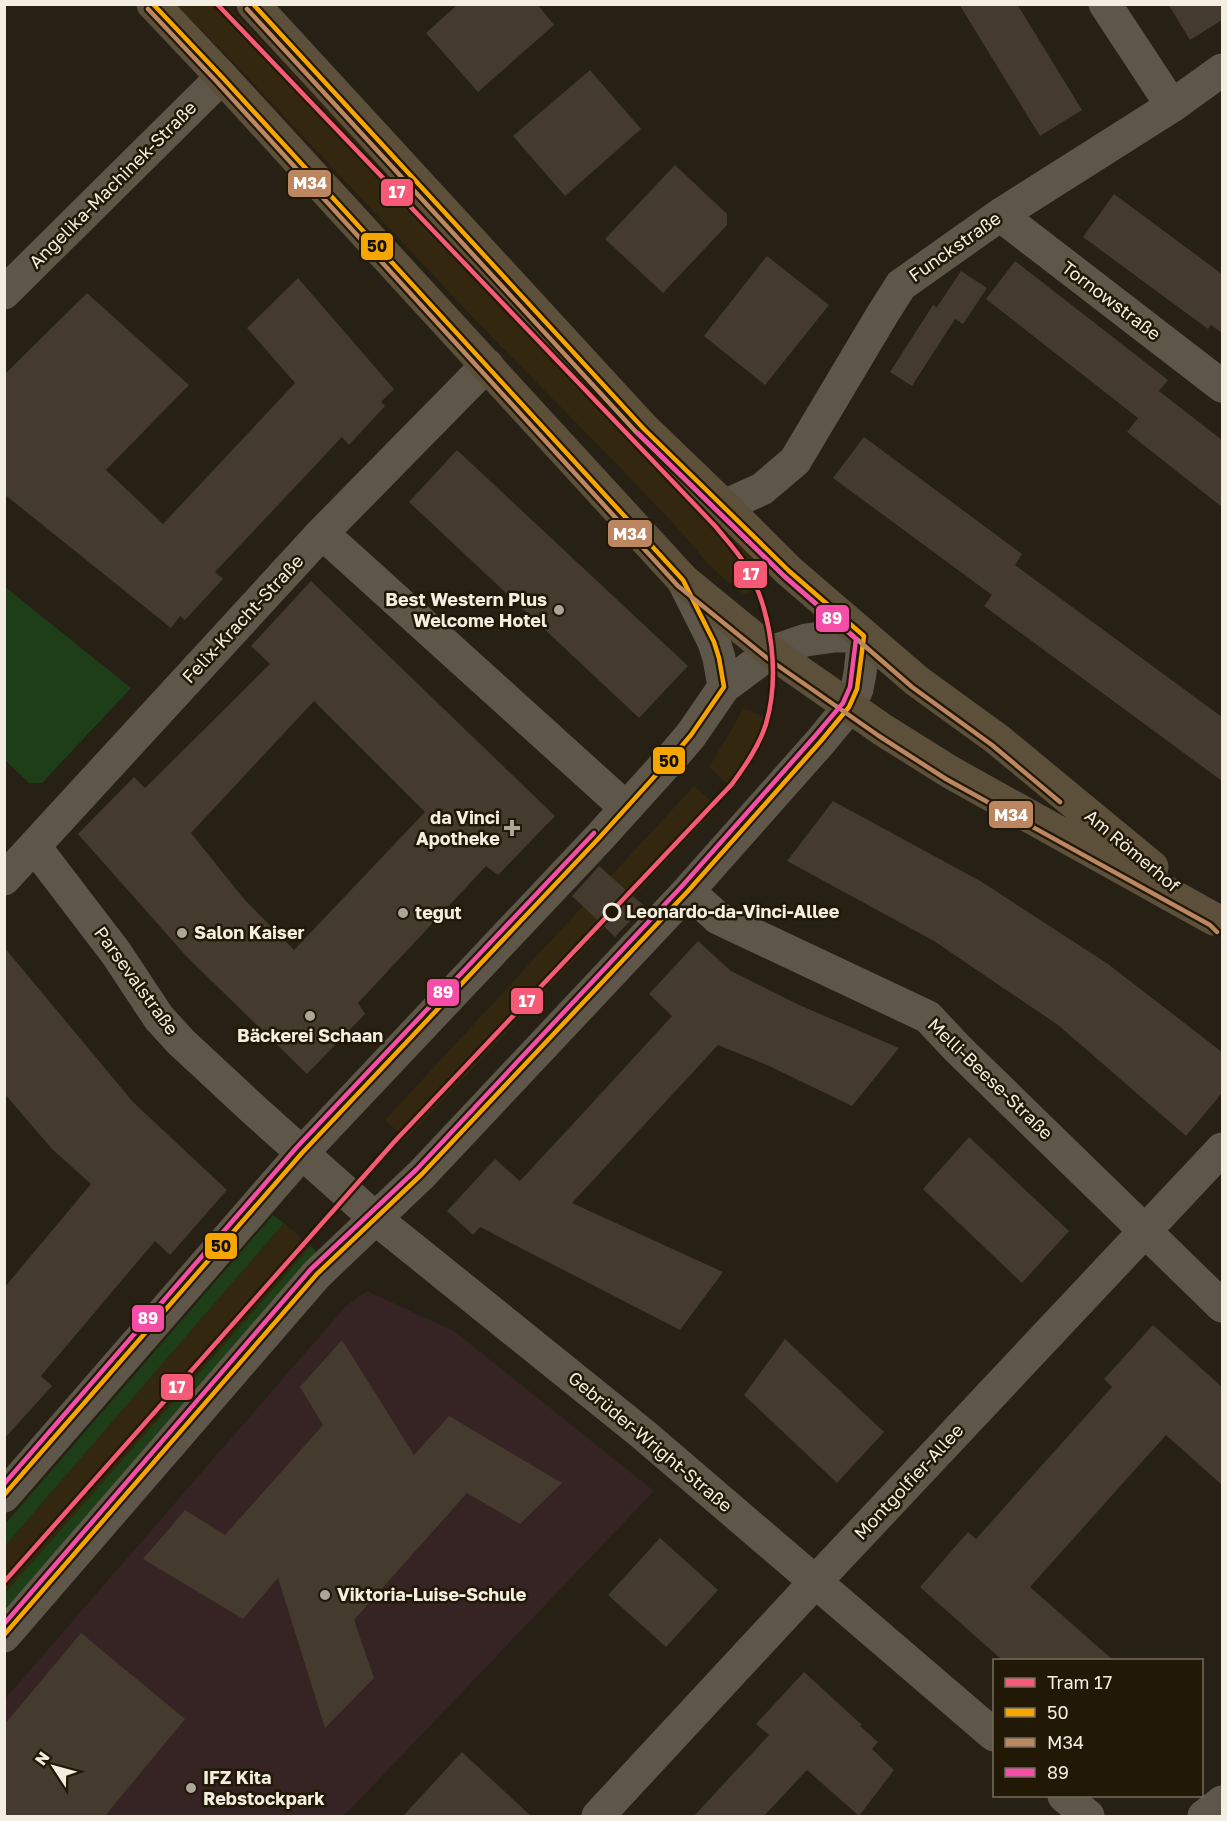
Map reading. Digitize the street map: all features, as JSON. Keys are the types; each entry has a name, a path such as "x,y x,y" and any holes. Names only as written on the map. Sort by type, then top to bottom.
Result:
{"main road":[{"name":"Am Römerhof","path":"153,4 222,76 683,580 771,651 849,707 950,772 1218,922"},
{"name":"Am Römerhof","path":"254,4 643,428 789,571 917,681 998,739 1218,922"}],"street":[{"path":"1105,4 1172,106"},
{"name":"Funckstraße","path":"724,506 762,489 795,461 901,285 1000,215 1172,106 1222,70"},
{"name":"Angelika-Machinek-Straße","path":"4,293 222,76"},
{"name":"Tornowstraße","path":"1000,215 1222,386"},
{"name":"Felix-Kracht-Straße","path":"4,879 322,533 487,365"},
{"path":"322,533 626,808"},
{"path":"683,580 714,642 720,658 724,687"},
{"path":"4,1496 302,1153 626,808 691,735 724,687 771,651 806,640 835,636 864,636 860,673 849,707 821,741 688,891 422,1174 317,1274 4,1636"},
{"name":"Parsevalstraße","path":"35,847 116,953 159,1018 181,1042 302,1153"},
{"name":"Melli-Beese-Straße","path":"688,891 718,918 928,1017 965,1056 1222,1306"},
{"name":"Montgolfier-Allee","path":"598,1816 1222,1149"},
{"name":"Gebrüder-Wright-Straße","path":"302,1153 376,1219 626,1420 993,1734"},
{"path":"1065,1797 1088,1816"},
{"path":"1204,1816 1222,1802"}],"shaded area":[{"path":"177,5 227,5 755,561 764,584 745,594 738,591 707,563 685,536 612,459 483,328"},
{"path":"743,708 773,721 761,749 734,790 709,767"},
{"path":"694,786 718,807 406,1139 385,1120"},
{"path":"284,1223 311,1246 5,1593 5,1546"},
{"name":"Viktoria-Luise-Schule","path":"367,1291 454,1331 654,1491 344,1816 5,1816 5,1699 345,1307"}],"green space":[{"path":"4,586 131,688 42,783 29,783 5,760"},
{"path":"273,1215 284,1223 5,1546 5,1524"},
{"path":"311,1246 319,1255 5,1617 5,1593"}],"building":[{"path":"458,4 537,4 554,25 478,92 426,33"},
{"path":"959,4 1017,4 1082,110 1040,136"},
{"path":"1168,4 1222,4 1222,20 1190,40"},
{"path":"590,70 641,129 565,196 513,136"},
{"path":"675,165 727,214 727,225 663,293 605,239"},
{"path":"1114,194 1222,274 1222,333 1211,325 1208,329 1083,237"},
{"path":"767,256 829,305 765,385 704,336"},
{"path":"1015,261 1168,380 1159,391 1222,440 1222,507 1127,432 1138,418 986,299"},
{"path":"961,271 987,288 963,324 955,319 912,386 890,372 933,305 945,312 937,307"},
{"path":"298,278 394,389 381,402 385,406 349,445 342,437 215,572 223,579 185,620 180,616 171,628 4,494 4,375 87,293 189,385 106,470 163,524 295,383 247,328"},
{"path":"864,437 1022,554 1015,565 1222,717 1222,781 984,606 992,595 833,478"},
{"path":"457,450 688,666 639,718 409,502"},
{"path":"311,581 555,816 498,875 486,866 358,1003 365,1014 307,1074 187,957 78,834 134,777 145,788 270,664 251,646","holes":["314,701 425,812 294,950 244,899 191,833"]},
{"path":"833,801 982,882 1108,964 1222,1052 1222,1093 1186,1136 1058,1025 934,941 787,861"},
{"path":"599,866 644,906 615,937 572,896"},
{"path":"698,941 731,971 797,1004 899,1048 852,1106 767,1065 718,1045 572,1203 723,1272 680,1330 480,1227 473,1235 447,1211 495,1159 520,1181 672,1016 649,994"},
{"path":"4,947 133,1102 227,1190 170,1255 155,1241 41,1376 52,1386 4,1439 4,1288 91,1184 52,1149 4,1093"},
{"path":"969,1137 1069,1231 1022,1283 923,1189"},
{"path":"1153,1325 1222,1387 1222,1485 1166,1435 1030,1587 1112,1659 1001,1659 920,1587 968,1532 976,1539 1112,1387 1104,1379"},
{"path":"785,1339 884,1432 837,1483 744,1395"},
{"path":"342,1340 414,1455 449,1416 562,1483 520,1524 467,1493 354,1620 374,1678 325,1728 278,1578 243,1619 143,1559 185,1510 225,1535 323,1425 300,1387"},
{"path":"660,1538 718,1590 666,1647 608,1595"},
{"path":"81,1633 185,1719 105,1816 4,1816 4,1725"},
{"path":"804,1672 878,1742 872,1749 894,1770 859,1816 807,1770 764,1816 694,1816 769,1735 756,1724"},
{"path":"462,1752 531,1816 403,1816"}],"tram line":[{"name":"17","path":"4,1582 395,1141 732,784 760,740 770,705 773,666 768,626 757,588 746,565 734,548 217,4"}],"transit line":[{"name":"50","path":"4,1495 302,1153 599,838 674,755 691,735 724,687 714,642 683,580 153,4"},
{"name":"50","path":"4,1635 317,1274 422,1174 688,891 821,741 849,707 857,689 864,636 789,571 643,428 253,4"},
{"name":"M34","path":"148,9 678,586 767,658 879,736 946,779 1210,925 1217,932"},
{"name":"M34","path":"247,9 637,433 784,576 912,687 992,745 1060,802"},
{"name":"89","path":"4,1624 311,1269 417,1169 682,886 843,703 850,687 856,639 784,576 638,433"},
{"name":"89","path":"4,1484 296,1148 594,833"}],"place":[{"name":"Best Western Plus Welcome Hotel","path":"559,610"},
{"name":"da Vinci Apotheke","path":"512,828"},
{"name":"Leonardo-da-Vinci-Allee","path":"612,912"},
{"name":"tegut","path":"403,913"},
{"name":"Salon Kaiser","path":"182,933"},
{"name":"Bäckerei Schaan","path":"310,1016"},
{"name":"Viktoria-Luise-Schule","path":"325,1595"},
{"name":"IFZ Kita Rebstockpark","path":"191,1788"}]}
